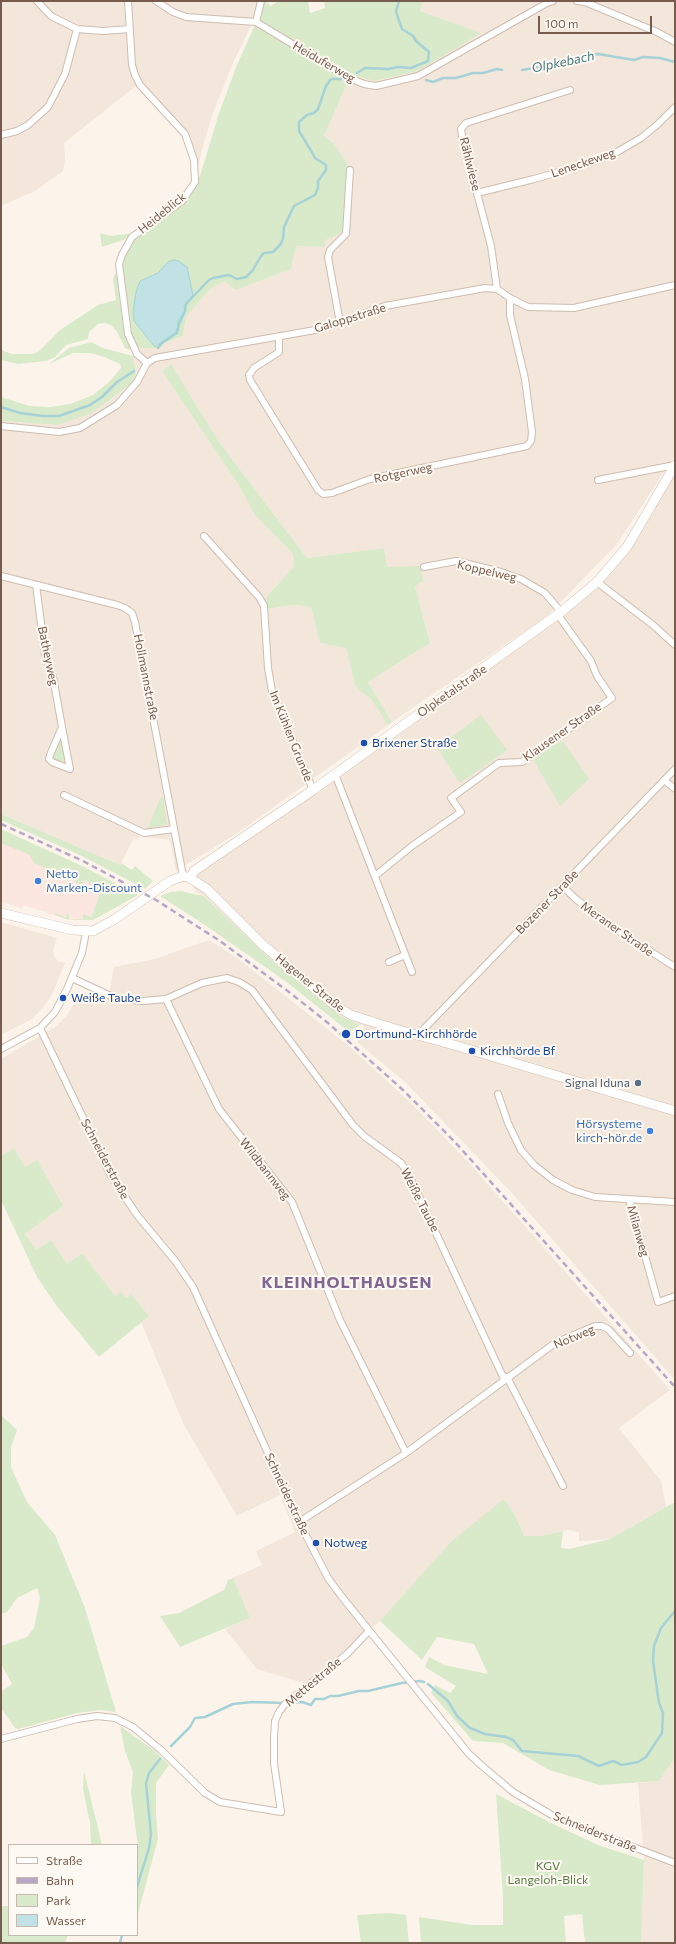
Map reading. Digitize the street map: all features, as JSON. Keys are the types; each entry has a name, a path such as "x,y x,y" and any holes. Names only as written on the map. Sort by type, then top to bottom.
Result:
{"main road":[{"name":"Olpketalstraße","path":"186,877 313,790 559,613 597,582 627,547 675,465"},
{"path":"1,913 73,930 86,932 94,931 115,919 157,889 186,877"},
{"name":"Hagener Straße","path":"186,877 207,889 263,945 342,1010 372,1022 675,1111"}],"street":[{"path":"37,1 51,16 78,29 103,31 130,29"},
{"name":"Heideblick","path":"128,1 132,64 135,75 140,85 185,134 194,160 195,182 182,201 132,237 128,242 121,259 120,280 128,334 137,354 147,363"},
{"name":"Heiduferweg","path":"156,1 173,12 186,17 256,22 345,75 364,84 376,86 418,76 553,1"},
{"path":"256,22 261,1"},
{"path":"577,1 585,2 657,32 675,42"},
{"path":"1,135 17,131 28,125 48,107 65,74 78,29"},
{"name":"Rählwiese","path":"497,289 491,246 461,129 466,123 570,90"},
{"name":"Leneckeweg","path":"477,193 534,179 617,152 641,138 657,125 675,106"},
{"path":"340,323 328,257 330,250 346,234 350,170"},
{"path":"497,289 521,304 536,308 574,308 675,285"},
{"name":"Galoppstraße","path":"147,363 161,356 321,329 385,306 485,288 497,289"},
{"name":"Rotgerweg","path":"279,336 279,352 254,368 249,376 250,380 318,490 323,494 332,494 370,479 527,446 531,441 532,432 525,379 510,315 510,298"},
{"path":"1,426 59,432 80,428 116,405 136,382 147,363"},
{"name":"Olpketalstraße","path":"598,480 675,465"},
{"name":"Im Kühlen Grunde","path":"204,536 259,597 264,606 268,668 272,691 313,790"},
{"name":"Koppelweg","path":"424,567 456,561 501,572 521,579 545,593 559,613"},
{"name":"Hollmannstraße","path":"1,576 117,605 132,613 135,622 174,829 186,877"},
{"path":"597,582 653,625 675,645"},
{"name":"Batheyweg","path":"36,585 45,654 53,677 70,769 49,760 62,727"},
{"name":"Klausener Straße","path":"375,876 412,846 461,812 451,798 499,763 522,762 612,698 597,676 591,661 559,613"},
{"name":"Bozener Straße","path":"418,1035 675,769"},
{"path":"335,774 412,972"},
{"path":"664,780 675,789"},
{"path":"64,795 144,833 174,829"},
{"name":"Meraner Straße","path":"562,886 577,900 617,930 675,967"},
{"path":"1,1049 40,1028 55,1012 72,978 84,946 86,932"},
{"path":"389,962 405,955"},
{"name":"Weiße Taube","path":"72,978 115,998 143,1001 166,999 202,983 227,978 239,982 252,990 353,1125 364,1136 401,1163 409,1175 506,1378 562,1486"},
{"name":"Wildbannweg","path":"166,999 219,1109 292,1202 340,1320 406,1453"},
{"name":"Schneiderstraße","path":"40,1028 111,1176 137,1215 176,1262 193,1287 299,1522 328,1578 369,1631 469,1754 480,1765 514,1792 555,1817 675,1863"},
{"name":"Milanweg","path":"498,1094 508,1123 521,1150 534,1165 553,1180 572,1190 595,1197 629,1200 658,1302 675,1296"},
{"path":"629,1200 675,1202"},
{"name":"Notweg","path":"299,1522 406,1453 506,1378 555,1344 595,1326 602,1326 608,1329 630,1352"},
{"name":"Mettestraße","path":"1,1739 77,1719 98,1716 115,1718 133,1727 161,1750 206,1793 220,1802 281,1812 274,1763 275,1721 285,1704 348,1654 369,1631"}],"shaded area":[{"path":"1,1 263,1 233,63 213,113 203,145 198,168 187,133 141,82 64,143 65,159 63,171 35,191 1,206"},
{"path":"423,1 675,1 675,455 617,544 547,616 392,722 368,682 430,643 415,586 386,567 384,548 307,558 219,442 171,364 162,371 238,484 255,515 293,554 295,565 265,599 268,609 293,605 311,607 320,643 346,648 355,685 362,693 371,699 388,725 239,832 176,871 169,840 150,838 140,835 137,840 134,838 120,865 1,814 1,421 57,425 136,373 133,356 138,348 160,348 164,343 183,336 186,317 210,289 226,280 236,290 291,269 296,246 323,247 326,240 343,232 333,143 324,136 345,86 339,71 374,81 418,71 480,33 420,11"},
{"path":"675,473 675,1380 511,1192 406,1083 357,1042 364,1026 340,1016 266,955 204,896 196,892 189,879 599,585"},
{"path":"1,841 104,887 89,920 69,920 23,905 22,908 1,902"},
{"path":"1,922 57,938 53,950 54,956 58,961 65,963 52,995 42,1009 32,1019 1,1035"},
{"path":"209,940 237,958 350,1047 415,1107 468,1162 670,1390 619,1428 661,1481 666,1507 610,1539 579,1541 579,1532 568,1530 540,1536 524,1536 515,1515 504,1499 407,1592 380,1621 313,1678 303,1683 257,1669 225,1629 250,1618 233,1578 262,1565 256,1551 295,1532 280,1495 237,1516 183,1423 141,1322 149,1316 131,1294 126,1298 115,1297 82,1253 67,1264 51,1240 36,1251 25,1234 63,1206 25,1167 14,1148 1,1156 1,1059 55,1027 67,1015 79,995 84,992 103,999 110,991 114,967 155,959"},
{"path":"675,1758 675,1943 641,1943 644,1860 638,1783 659,1781"}],"green space":[{"path":"263,1 266,1 271,6 278,1 308,1 310,13 325,8 324,1 423,1 420,11 481,33 418,71 374,81 339,71 346,85 324,136 333,143 348,165 343,232 326,240 324,247 296,246 291,269 236,290 225,281 210,289 186,317 183,336 164,343 160,348 138,348 133,340 128,324 120,280 122,255 128,242 171,210 200,176 219,113 237,65 261,11"},
{"path":"100,233 110,236 135,233 123,240 102,247"},
{"path":"116,272 123,326 131,348 130,350 125,348 117,332 111,325 105,323 98,324 89,332 88,339 66,345 55,357 46,361 18,364 1,360 1,350 12,354 32,354 38,352 60,330 98,305 116,300 113,279"},
{"path":"91,342 103,348 133,356 136,373 132,383 90,414 57,425 1,421 1,397 30,406 50,407 70,404 93,395 109,382 121,368 120,364 104,357 90,353 73,353 49,364 69,348"},
{"path":"171,364 219,442 307,558 384,548 387,567 420,566 423,581 415,586 430,643 368,682 392,722 388,725 371,699 362,693 355,685 346,648 320,643 311,607 293,605 268,609 265,599 294,566 293,554 255,515 238,484 162,371"},
{"path":"481,715 507,750 460,783 437,748"},
{"path":"60,740 62,740 65,757 64,761 60,762 55,761 52,755"},
{"path":"562,740 589,779 560,806 533,759"},
{"path":"161,797 163,798 167,824 147,829"},
{"path":"1,814 120,865 121,863 132,870 135,866 153,881 145,889 82,856 1,820"},
{"path":"1,829 82,866 138,895 93,920 69,920 83,919 83,914 91,917 100,894 95,891 97,886 84,880 82,885 76,883 76,881 34,863 30,855 1,843"},
{"path":"180,891 204,896 266,955 340,1016 360,1025 349,1032 288,983 202,923 160,896 171,892"},
{"path":"56,913 66,918 67,914 69,914 69,920 55,915"},
{"path":"14,1148 25,1167 37,1160 63,1206 25,1234 36,1250 51,1240 67,1264 82,1253 115,1296 121,1292 126,1298 131,1294 149,1316 99,1357 56,1305 37,1277 1,1200 1,1156"},
{"path":"1,1415 17,1430 11,1447 11,1467 27,1502 55,1535 85,1608 116,1712 101,1710 77,1713 18,1729 15,1728 1,1708 1,1692 12,1684 1,1664 1,1646 27,1637 34,1628 40,1598 37,1588 17,1598 7,1612 1,1614"},
{"path":"504,1499 515,1515 524,1536 540,1536 563,1531 561,1548 569,1549 610,1539 675,1502 675,1758 659,1781 600,1785 549,1770 503,1743 473,1741 431,1693 435,1685 450,1693 456,1686 425,1667 429,1657 444,1665 488,1674 474,1644 437,1637 422,1660 380,1621 452,1541"},
{"path":"233,1578 250,1618 180,1647 160,1616 179,1613 224,1590 228,1580"},
{"path":"120,1726 155,1751 169,1765 156,1783 158,1839 138,1913 138,1844 131,1792 133,1772 125,1751"},
{"path":"84,1771 102,1844 91,1844 90,1823 83,1789"},
{"name":"KGV Langeloh-Blick","path":"496,1794 553,1824 598,1845 644,1860 641,1943 585,1943 582,1914 564,1916 566,1943 421,1943 419,1917 473,1925 503,1925 503,1897"},
{"path":"1,1906 8,1906 8,1936 68,1936 65,1943 1,1943"},
{"path":"389,1913 406,1915 409,1943 361,1943 357,1915"}],"water":[{"path":"174,260 179,261 187,267 193,295 184,305 185,311 178,321 177,331 155,347 134,321 133,312 136,292 140,281 158,273 168,262"}],"waterway":[{"path":"357,73 365,68 411,68 428,61 429,52 416,41 413,36 402,29 396,12 399,1"},
{"name":"Olpkebach","path":"522,70 571,62 586,56 598,54 634,60 643,57 660,58 675,62"},
{"name":"Olpkebach","path":"426,80 433,82 443,78 456,78 473,73 483,73 497,69 502,70"},
{"path":"158,348 162,343 177,333 186,304 209,280 229,275 237,279 246,277 253,270 264,253 273,252 280,245 283,239 284,227 294,206 315,195 318,188 318,181 326,170 326,165 315,158 299,131 299,122 307,115 314,113 318,109 326,86 331,79 343,79"},
{"path":"1,407 20,413 43,416 59,416 90,405 102,397 117,382 134,371"},
{"path":"428,1684 448,1701 457,1716 470,1728 485,1734 506,1737 513,1740 522,1751 578,1756 599,1766 613,1761 622,1765 638,1762 646,1757 662,1733 663,1713 659,1703 653,1661 654,1646 661,1628 675,1611"},
{"path":"289,1703 302,1702 311,1705 315,1699 324,1699 330,1696 368,1691 402,1683 424,1682"},
{"path":"171,1746 190,1727 195,1718 205,1717 233,1704 252,1702 284,1703"},
{"path":"138,1884 149,1848 151,1834 146,1783 149,1773 160,1759"},
{"path":"120,1943 122,1936"}],"railway":[{"path":"1,824 83,861 156,900 220,941 328,1023 403,1090 454,1141 675,1387"}],"place":[{"name":"Brixener Straße","path":"364,743"},
{"name":"Netto Marken-Discount","path":"38,881"},
{"name":"Weiße Taube","path":"63,998"},
{"name":"Dortmund-Kirchhörde","path":"346,1034"},
{"name":"Kirchhörde Bf","path":"472,1051"},
{"name":"Signal Iduna","path":"638,1083"},
{"name":"Hörsysteme kirch-hör.de","path":"650,1131"},
{"name":"Notweg","path":"316,1543"}],"district":[{"name":"KLEINHOLTHAUSEN","path":"347,1283"}]}
